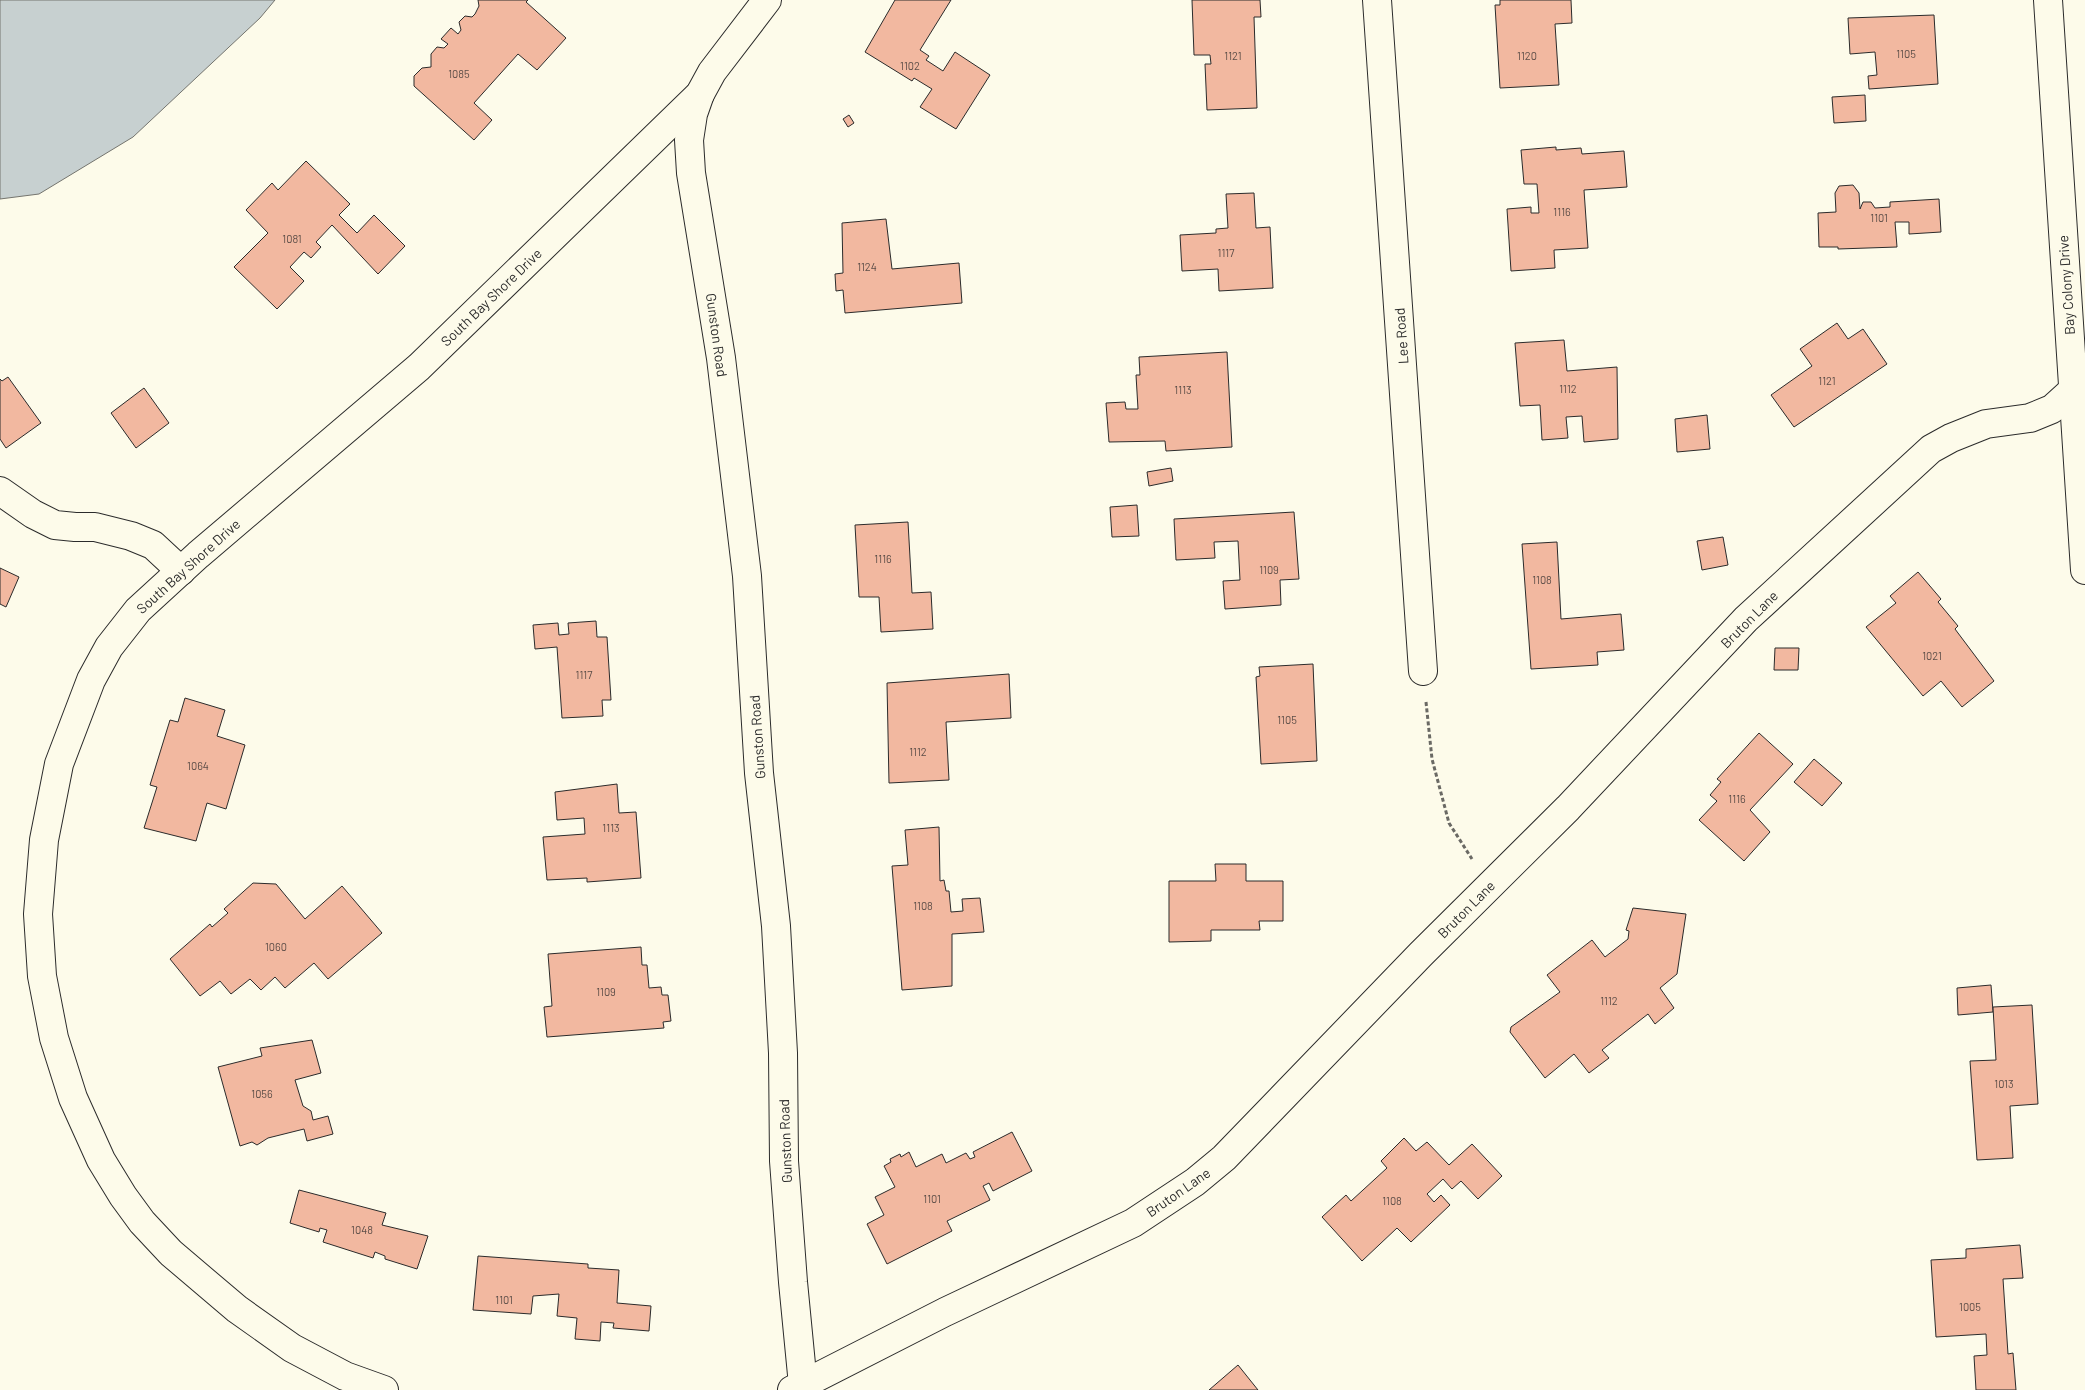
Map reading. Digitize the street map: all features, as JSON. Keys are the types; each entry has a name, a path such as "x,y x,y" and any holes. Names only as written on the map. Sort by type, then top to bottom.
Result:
{"street":[{"name":"South Bay Shore Drive","path":"384,1390 345,1376 292,1348 237,1309 171,1253 123,1196 101,1160 73,1098 54,1038 42,976 38,914 44,840 59,764 91,680 109,647 138,610 419,367 700,94 712,72 767,0"},
{"name":"Lee Road","path":"1377,0 1423,672"},
{"name":"Bay Colony Drive","path":"2048,0 2079,385 2085,570"},
{"name":"Gunston Road","path":"700,94 693,114 689,140 691,173 721,358 747,576 759,773 776,926 783,1053 784,1161 793,1282 798,1387"},
{"name":"Bruton Lane","path":"798,1387 945,1312 1133,1223 1195,1182 1224,1158 1421,954 1568,808 1746,619 1931,449 1951,438 1986,424 2030,418 2052,409 2079,385"},
{"path":"0,491 33,514 55,525 95,527 131,536 153,545 181,571"}],"path":[{"path":"1423,672 1432,759 1449,823 1474,863 1494,881"}],"shaded area":[{"path":"0,0 275,0 260,18 133,137 39,194 0,199"}],"building":[{"path":"478,0 528,0 526,2 566,38 537,70 518,54 474,103 492,120 474,140 414,86 414,76 422,68 431,67 431,54 437,47 444,48 448,44 441,39 451,28 458,34 461,30 459,22 465,16 472,17 475,14 479,6"},
{"path":"895,0 951,0 920,50 929,56 926,60 943,71 955,52 990,75 956,129 920,107 932,89 914,78 912,81 865,52"},
{"path":"1192,0 1260,0 1261,17 1254,17 1257,108 1207,110 1205,64 1211,64 1210,55 1194,55"},
{"path":"1500,0 1571,0 1572,23 1555,24 1559,85 1500,88 1495,5 1500,5"},
{"path":"1934,15 1938,84 1869,89 1868,76 1877,75 1875,52 1850,54 1848,18"},
{"path":"1865,95 1866,121 1834,123 1832,97"},
{"path":"849,115 854,123 848,127 843,119"},
{"path":"1556,147 1556,150 1581,148 1582,154 1624,151 1627,187 1584,190 1588,248 1554,250 1555,268 1511,271 1507,209 1531,207 1531,213 1539,213 1537,184 1524,184 1521,150"},
{"path":"306,161 350,204 339,215 357,233 374,215 405,246 378,274 332,225 316,242 321,247 311,258 304,252 290,267 304,281 277,309 234,267 268,233 246,210 272,183 278,190"},
{"path":"1853,185 1859,193 1860,209 1863,202 1871,202 1875,208 1890,207 1890,202 1939,199 1941,232 1909,234 1909,222 1895,222 1897,247 1838,249 1838,247 1819,247 1818,213 1836,212 1835,193 1839,186"},
{"path":"1254,193 1256,228 1270,227 1273,288 1219,291 1218,269 1182,271 1180,235 1216,233 1216,229 1228,228 1226,194"},
{"path":"886,219 892,269 959,263 962,303 845,313 843,290 836,291 835,274 843,273 842,223"},
{"path":"1837,323 1848,339 1863,329 1887,364 1794,427 1771,395 1812,366 1800,349"},
{"path":"1564,340 1567,371 1617,367 1618,439 1584,442 1582,416 1566,417 1568,438 1542,440 1540,405 1520,406 1515,343"},
{"path":"1227,352 1232,447 1166,451 1165,441 1109,442 1106,403 1125,402 1126,409 1138,409 1136,375 1140,375 1139,357"},
{"path":"8,377 41,423 6,448 0,439 0,379 2,381"},
{"path":"144,388 169,423 136,448 111,413"},
{"path":"1707,415 1710,449 1677,452 1675,419"},
{"path":"1171,468 1173,481 1149,486 1147,472"},
{"path":"1137,505 1139,536 1112,537 1110,507"},
{"path":"1294,512 1299,579 1280,580 1281,605 1225,609 1223,581 1240,580 1238,541 1214,542 1215,558 1176,560 1174,519"},
{"path":"908,522 912,593 931,592 933,629 881,632 879,597 859,597 855,525"},
{"path":"1723,537 1728,565 1702,570 1697,541"},
{"path":"1557,542 1561,619 1621,614 1624,650 1597,652 1598,665 1531,669 1522,544"},
{"path":"0,568 19,577 6,607 0,604"},
{"path":"1918,572 1941,599 1938,602 1958,626 1955,629 1994,681 1962,707 1941,681 1923,696 1866,627 1896,603 1890,596"},
{"path":"596,621 597,637 607,637 611,700 602,700 603,716 562,718 557,647 535,649 533,625 558,623 559,635 569,634 568,623"},
{"path":"1775,648 1799,648 1798,670 1774,670"},
{"path":"1313,664 1317,761 1261,764 1256,677 1260,676 1259,667"},
{"path":"1009,674 1011,718 946,722 949,780 889,783 887,683"},
{"path":"185,698 225,710 217,736 245,745 226,809 207,803 196,841 144,828 157,787 150,785 170,720 178,722"},
{"path":"1759,733 1793,764 1750,810 1770,832 1744,861 1699,820 1717,801 1710,795 1721,782 1717,779"},
{"path":"1814,759 1842,783 1822,806 1794,782"},
{"path":"617,784 619,813 636,812 641,878 587,882 587,878 547,880 543,837 585,834 584,818 557,820 555,792"},
{"path":"939,827 940,881 944,880 946,891 949,891 951,912 963,911 962,899 980,898 984,932 952,934 952,986 902,990 892,866 908,865 905,830"},
{"path":"1215,864 1246,864 1246,881 1283,881 1283,921 1259,921 1260,930 1211,930 1211,941 1169,942 1169,881 1216,881"},
{"path":"253,883 276,884 305,919 342,886 382,933 328,979 314,963 285,988 275,977 261,990 250,979 231,994 220,981 200,996 170,959 210,924 212,927 228,913 224,909"},
{"path":"1633,908 1686,914 1677,974 1660,988 1674,1008 1655,1024 1648,1014 1602,1050 1609,1058 1589,1073 1574,1054 1545,1078 1510,1032 1511,1027 1560,992 1547,975 1592,940 1605,957 1628,939 1629,931 1626,930"},
{"path":"641,947 642,965 647,965 649,988 661,987 662,995 668,995 671,1021 663,1022 664,1028 547,1037 544,1007 552,1006 548,954"},
{"path":"1991,985 1993,1012 1958,1015 1957,988"},
{"path":"2032,1005 2038,1104 2010,1106 2013,1158 1977,1160 1970,1061 1996,1060 1993,1007"},
{"path":"312,1040 321,1073 295,1080 303,1106 311,1111 313,1120 328,1116 333,1134 307,1141 304,1129 268,1138 257,1145 252,1142 240,1146 218,1067 262,1056 260,1048"},
{"path":"1012,1132 1032,1171 993,1191 989,1183 983,1186 990,1200 947,1221 952,1231 887,1264 867,1224 884,1215 875,1197 895,1187 884,1166 891,1162 890,1159 900,1154 901,1157 909,1152 916,1167 942,1154 946,1163 966,1153 970,1159 975,1157 973,1152"},
{"path":"1404,1138 1416,1151 1427,1142 1449,1165 1472,1144 1502,1176 1478,1199 1461,1181 1452,1189 1443,1179 1427,1194 1434,1202 1441,1195 1450,1205 1411,1242 1397,1228 1362,1261 1322,1217 1346,1195 1351,1201 1387,1168 1381,1161"},
{"path":"299,1190 386,1213 382,1225 428,1236 417,1269 385,1259 385,1256 375,1252 373,1258 323,1242 327,1230 320,1228 319,1232 290,1223"},
{"path":"2020,1245 2023,1278 2003,1279 2008,1354 2013,1353 2016,1390 1976,1390 1974,1356 1987,1355 1986,1334 1936,1337 1931,1260 1966,1258 1966,1249"},
{"path":"478,1256 588,1264 588,1268 619,1270 617,1303 651,1306 649,1331 613,1328 614,1323 601,1322 600,1341 575,1339 577,1318 557,1316 559,1294 533,1296 531,1314 473,1310"},
{"path":"1238,1365 1258,1390 1209,1390"}]}
